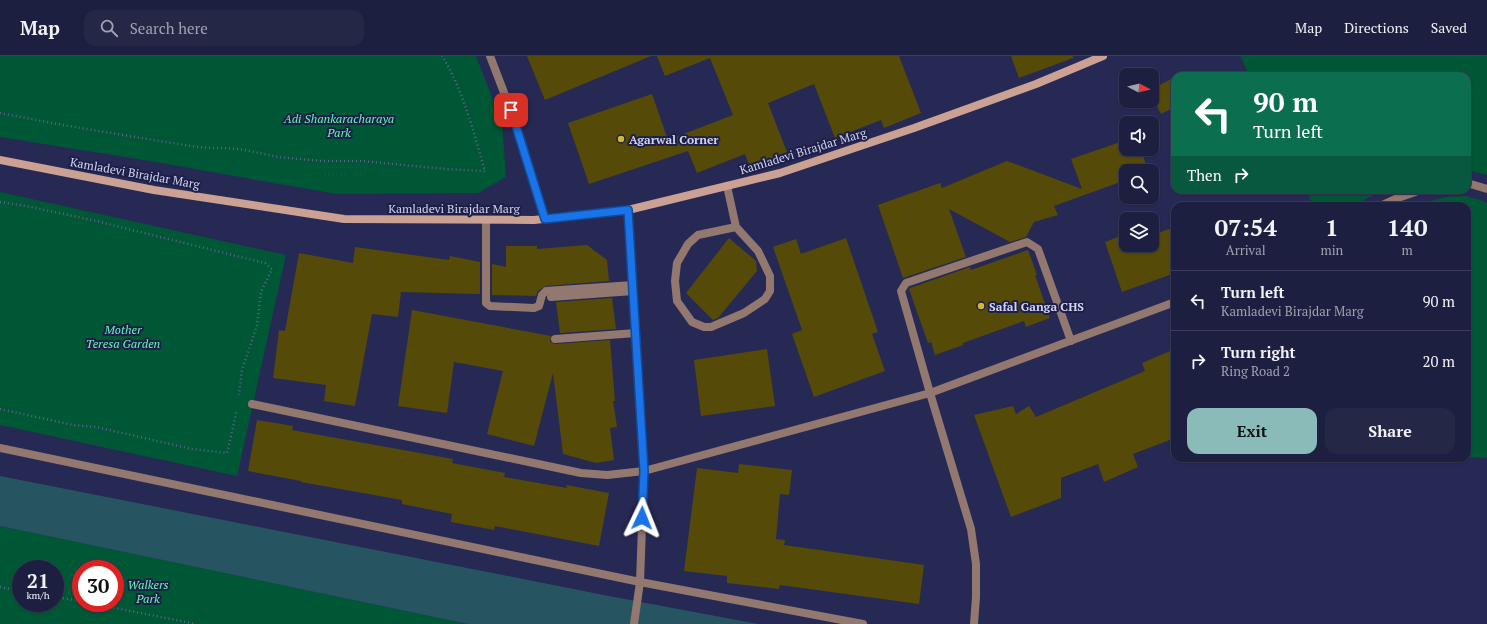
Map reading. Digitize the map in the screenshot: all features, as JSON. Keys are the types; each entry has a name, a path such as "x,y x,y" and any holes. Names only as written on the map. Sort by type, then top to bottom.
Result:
{"street":[{"path":"490,56 516,124 545,219"},
{"name":"Kamladevi Birajdar Marg","path":"0,160 154,190 344,219 545,219 628,210 780,173 914,128 1036,84 1103,56"},
{"path":"1471,184 1487,189"},
{"path":"727,186 736,227 758,251 770,276 770,291 764,299 744,313 711,327 692,322 677,301 675,281 678,262 688,244 698,234 736,227"},
{"path":"1389,202 1409,194"},
{"path":"628,210 644,471 640,582 634,624"},
{"path":"486,220 486,303 490,306 534,308 539,306 542,295 546,291 633,288"},
{"path":"974,624 976,564 971,529 901,291 906,283 1028,242 1038,249 1071,341"},
{"path":"551,297 633,288"},
{"path":"252,404 581,473 607,475 644,471 930,393 1171,304"},
{"path":"555,339 636,333"},
{"path":"0,448 640,582 863,624"}],"path":[{"path":"0,113 197,147 240,149 278,157 322,161 362,161 485,171 471,124 454,76 442,56"},
{"path":"0,202 33,207 265,262 272,269 261,292 257,325 242,370 238,401"},
{"path":"0,409 73,425 96,427 192,449 227,453 238,408"},
{"path":"0,587 12,589"},
{"path":"124,610 196,624"}],"green space":[{"name":"Adi Shankaracharaya Park","path":"0,56 476,56 502,123 506,177 478,193 337,194 144,160 0,137"},
{"path":"1240,56 1487,56 1487,175 1471,171 1471,72 1248,72"},
{"name":"Mother Teresa Garden","path":"0,192 286,255 237,476 0,425"},
{"path":"1308,194 1376,194 1359,202 1312,202"},
{"path":"1465,196 1487,203 1487,458 1471,457 1471,202 1428,202 1446,197"},
{"name":"Walkers Park","path":"0,526 468,624 0,624"}],"water":[{"path":"0,476 758,624 468,624 0,526"}],"building":[{"path":"527,56 651,56 545,100"},
{"path":"657,56 899,56 921,113 884,128 881,120 835,138 814,84 768,103 787,152 750,167 745,154 697,173 688,151 589,184 568,123 652,94 668,140 733,115 710,58 665,76"},
{"path":"1011,56 1073,56 1073,58 1019,78"},
{"path":"1171,79 1171,109 1161,114 1158,108 1159,85"},
{"path":"1119,142 1119,156 1143,156 1146,164 1119,164 1119,183 1054,206 1058,215 1034,222 1026,237 1010,242 949,209 966,257 903,278 878,205 940,183 942,188 1007,161 1082,189 1071,159"},
{"path":"1171,228 1171,274 1122,292 1105,242 1119,237 1119,252 1159,252 1159,233"},
{"path":"729,238 756,261 757,271 718,318 713,320 686,293"},
{"path":"846,238 878,332 872,334 885,371 814,397 792,334 802,330 773,247 796,239 801,254"},
{"path":"587,245 607,260 609,281 546,286 538,291 536,296 492,295 492,264 506,267 506,246 537,246 537,249"},
{"path":"355,247 449,260 450,256 480,262 480,294 401,292 398,317 372,314 355,406 324,401 326,385 273,378 279,330 285,331 299,253 353,263"},
{"name":"Safal Ganga CHS","path":"1028,250 1050,318 1026,327 1024,321 963,343 963,345 935,355 931,342 928,343 909,289 970,267 971,270"},
{"path":"612,298 616,329 560,333 556,302"},
{"path":"412,310 551,336 550,342 555,344 610,340 615,401 613,401 617,427 610,428 614,460 596,463 563,454 553,373 534,446 487,434 503,371 454,362 447,413 398,406"},
{"path":"767,349 775,406 701,416 694,360"},
{"path":"1171,351 1171,440 1133,454 1138,467 1104,482 1098,464 1061,478 1061,498 1011,517 974,415 1013,406 1016,414 1029,406 1036,417 1145,371 1142,363"},
{"path":"257,420 293,426 292,430 453,459 452,463 505,473 504,477 567,488 566,485 609,493 599,546 495,526 494,530 451,522 452,514 402,504 402,500 248,471"},
{"path":"739,464 792,470 789,495 780,494 776,539 785,540 784,545 924,565 919,604 780,585 779,589 727,583 727,576 684,571 697,468 738,473"}],"place":[{"name":"Agarwal Corner","path":"621,139"},
{"name":"Safal Ganga CHS","path":"981,306"}],"route":[{"path":"511,110 545,219 628,210 644,471 642,518"}]}
